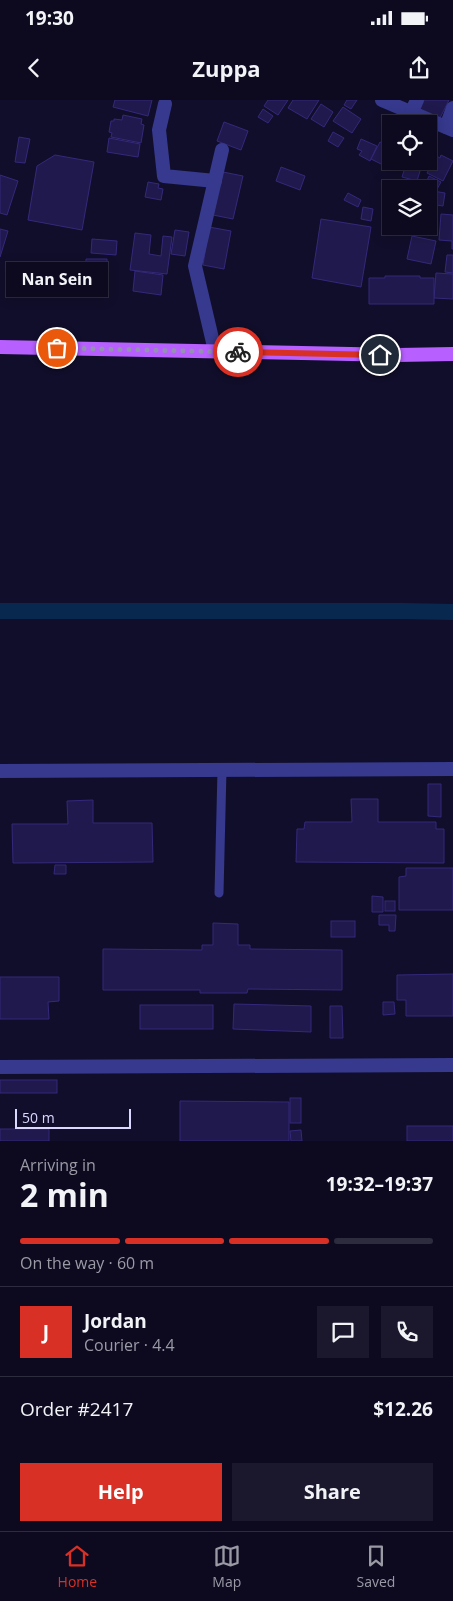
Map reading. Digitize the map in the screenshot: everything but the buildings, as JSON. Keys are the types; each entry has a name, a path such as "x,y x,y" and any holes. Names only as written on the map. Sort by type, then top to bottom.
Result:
{"main road":[{"path":"0,347 398,355 453,354"}],"street":[{"path":"382,100 414,106 449,129 453,108"},
{"path":"165,104 159,130 164,176 215,181"},
{"path":"214,351 195,266 222,150"},
{"path":"0,771 453,769"},
{"path":"0,1067 453,1065"}],"lane":[{"path":"219,892 222,770"}],"waterway":[{"path":"0,611 453,612"}],"way so far":[{"path":"57,348 238,352"}],"place":[{"name":"Nan Sein","path":"57,348"}],"route":[{"path":"238,352 380,355"}]}
